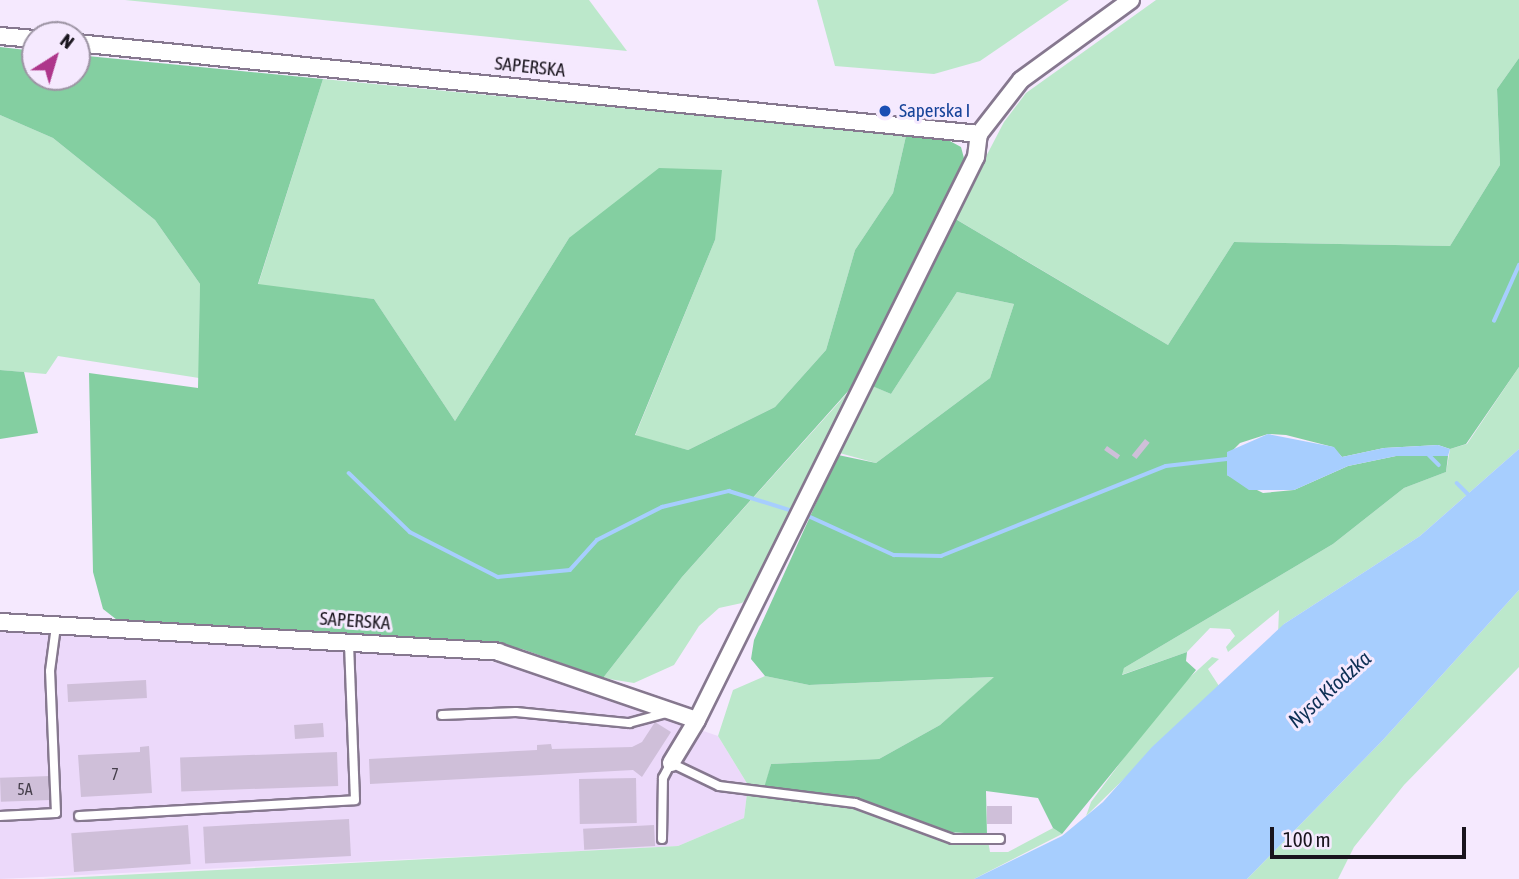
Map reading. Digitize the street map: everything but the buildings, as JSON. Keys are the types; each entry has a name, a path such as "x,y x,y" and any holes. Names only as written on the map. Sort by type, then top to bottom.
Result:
{"street":[{"path":"671,762 697,720 976,157 979,134 1021,80 1131,0"},
{"path":"0,36 21,38"},
{"name":"SAPERSKA","path":"91,44 979,134"},
{"name":"SAPERSKA","path":"0,622 349,641 513,655 697,720"}],"lane":[{"path":"0,816 56,813 50,671 56,626"},
{"path":"79,816 355,800 349,641"},
{"path":"442,715 516,712 629,723 672,711"},
{"path":"662,839 663,778 671,762 719,786 855,803 953,839 1000,839"}],"shaded area":[{"path":"0,632 482,659 530,672 718,736 748,785 744,818 678,846 0,879"}],"green space":[{"path":"125,0 589,0 627,51"},
{"path":"817,0 1069,0 980,61 934,74 835,66"},
{"path":"1156,0 1519,0 1519,58 1497,89 1500,165 1450,246 1234,242 1168,345 954,218 1004,122 1026,93"},
{"path":"0,47 21,49 21,91 91,91 91,56 323,79 258,284 374,299 455,421 569,238 659,168 722,170 715,240 635,435 688,450 775,407 826,350 855,250 893,193 906,136 948,140 961,147 965,162 942,211 1168,345 1234,242 1450,246 1500,165 1497,89 1519,58 1519,367 1466,444 1450,449 1438,445 1384,448 1342,457 1333,447 1286,435 1268,434 1240,443 1232,451 1227,475 1263,493 1294,490 1348,466 1396,456 1448,456 1446,472 1404,488 1333,544 1124,668 1122,675 1187,652 1186,661 1196,670 1062,834 1053,828 1038,798 986,791 987,835 941,831 859,800 764,788 771,764 879,759 940,725 994,677 809,685 765,676 751,659 754,640 838,455 876,463 990,378 1014,304 957,292 891,394 858,380 682,577 603,678 522,649 459,640 121,623 103,609 93,572 89,373 198,388 200,284 155,220 53,138 0,115"},
{"path":"323,79 906,136 893,193 855,250 826,350 775,407 688,450 635,436 715,240 569,238 455,421 374,299 258,285"},
{"path":"0,115 53,138 155,220 200,284 199,378 58,356 46,374 0,370"},
{"path":"957,292 1014,304 990,378 876,463 825,449 756,589 742,603 719,608 699,626 674,665 634,683 603,678 682,577 859,380 891,394"},
{"path":"1519,367 1519,449 1420,536 1284,624 1278,634 1279,610 1228,652 1226,647 1235,636 1230,629 1210,628 1187,652 1121,675 1124,668 1333,544 1404,488 1446,472 1450,449 1467,444"},
{"path":"0,370 24,372 38,433 0,439"},
{"path":"1519,590 1519,667 1404,785 1354,847 1338,879 1247,879 1382,741"},
{"path":"1212,657 1219,659 1208,669 1219,686 1086,816 1091,802 1177,689"},
{"path":"765,676 809,685 995,677 940,725 879,759 771,764 765,787 859,800 941,831 987,835 990,852 1008,852 1053,828 1062,834 974,879 43,879 678,846 744,818 748,785 718,736 733,690"}],"water":[{"path":"1268,434 1334,447 1342,457 1384,448 1438,445 1450,449 1448,456 1396,456 1348,466 1294,490 1249,490 1227,475 1227,452"},
{"name":"Nysa Kłodzka","path":"1519,449 1519,590 1382,741 1247,879 974,879 1062,836 1103,802 1152,747 1284,624 1420,536"}],"waterway":[{"path":"1494,321 1519,265"},
{"path":"1429,455 1439,465"},
{"path":"804,514 894,555 941,556 1166,466 1227,459"},
{"path":"349,473 410,532 498,577 570,570 597,540 662,507 729,491 796,512"},
{"path":"1457,483 1470,496"}],"place":[{"name":"Saperska I","path":"885,111"}]}
